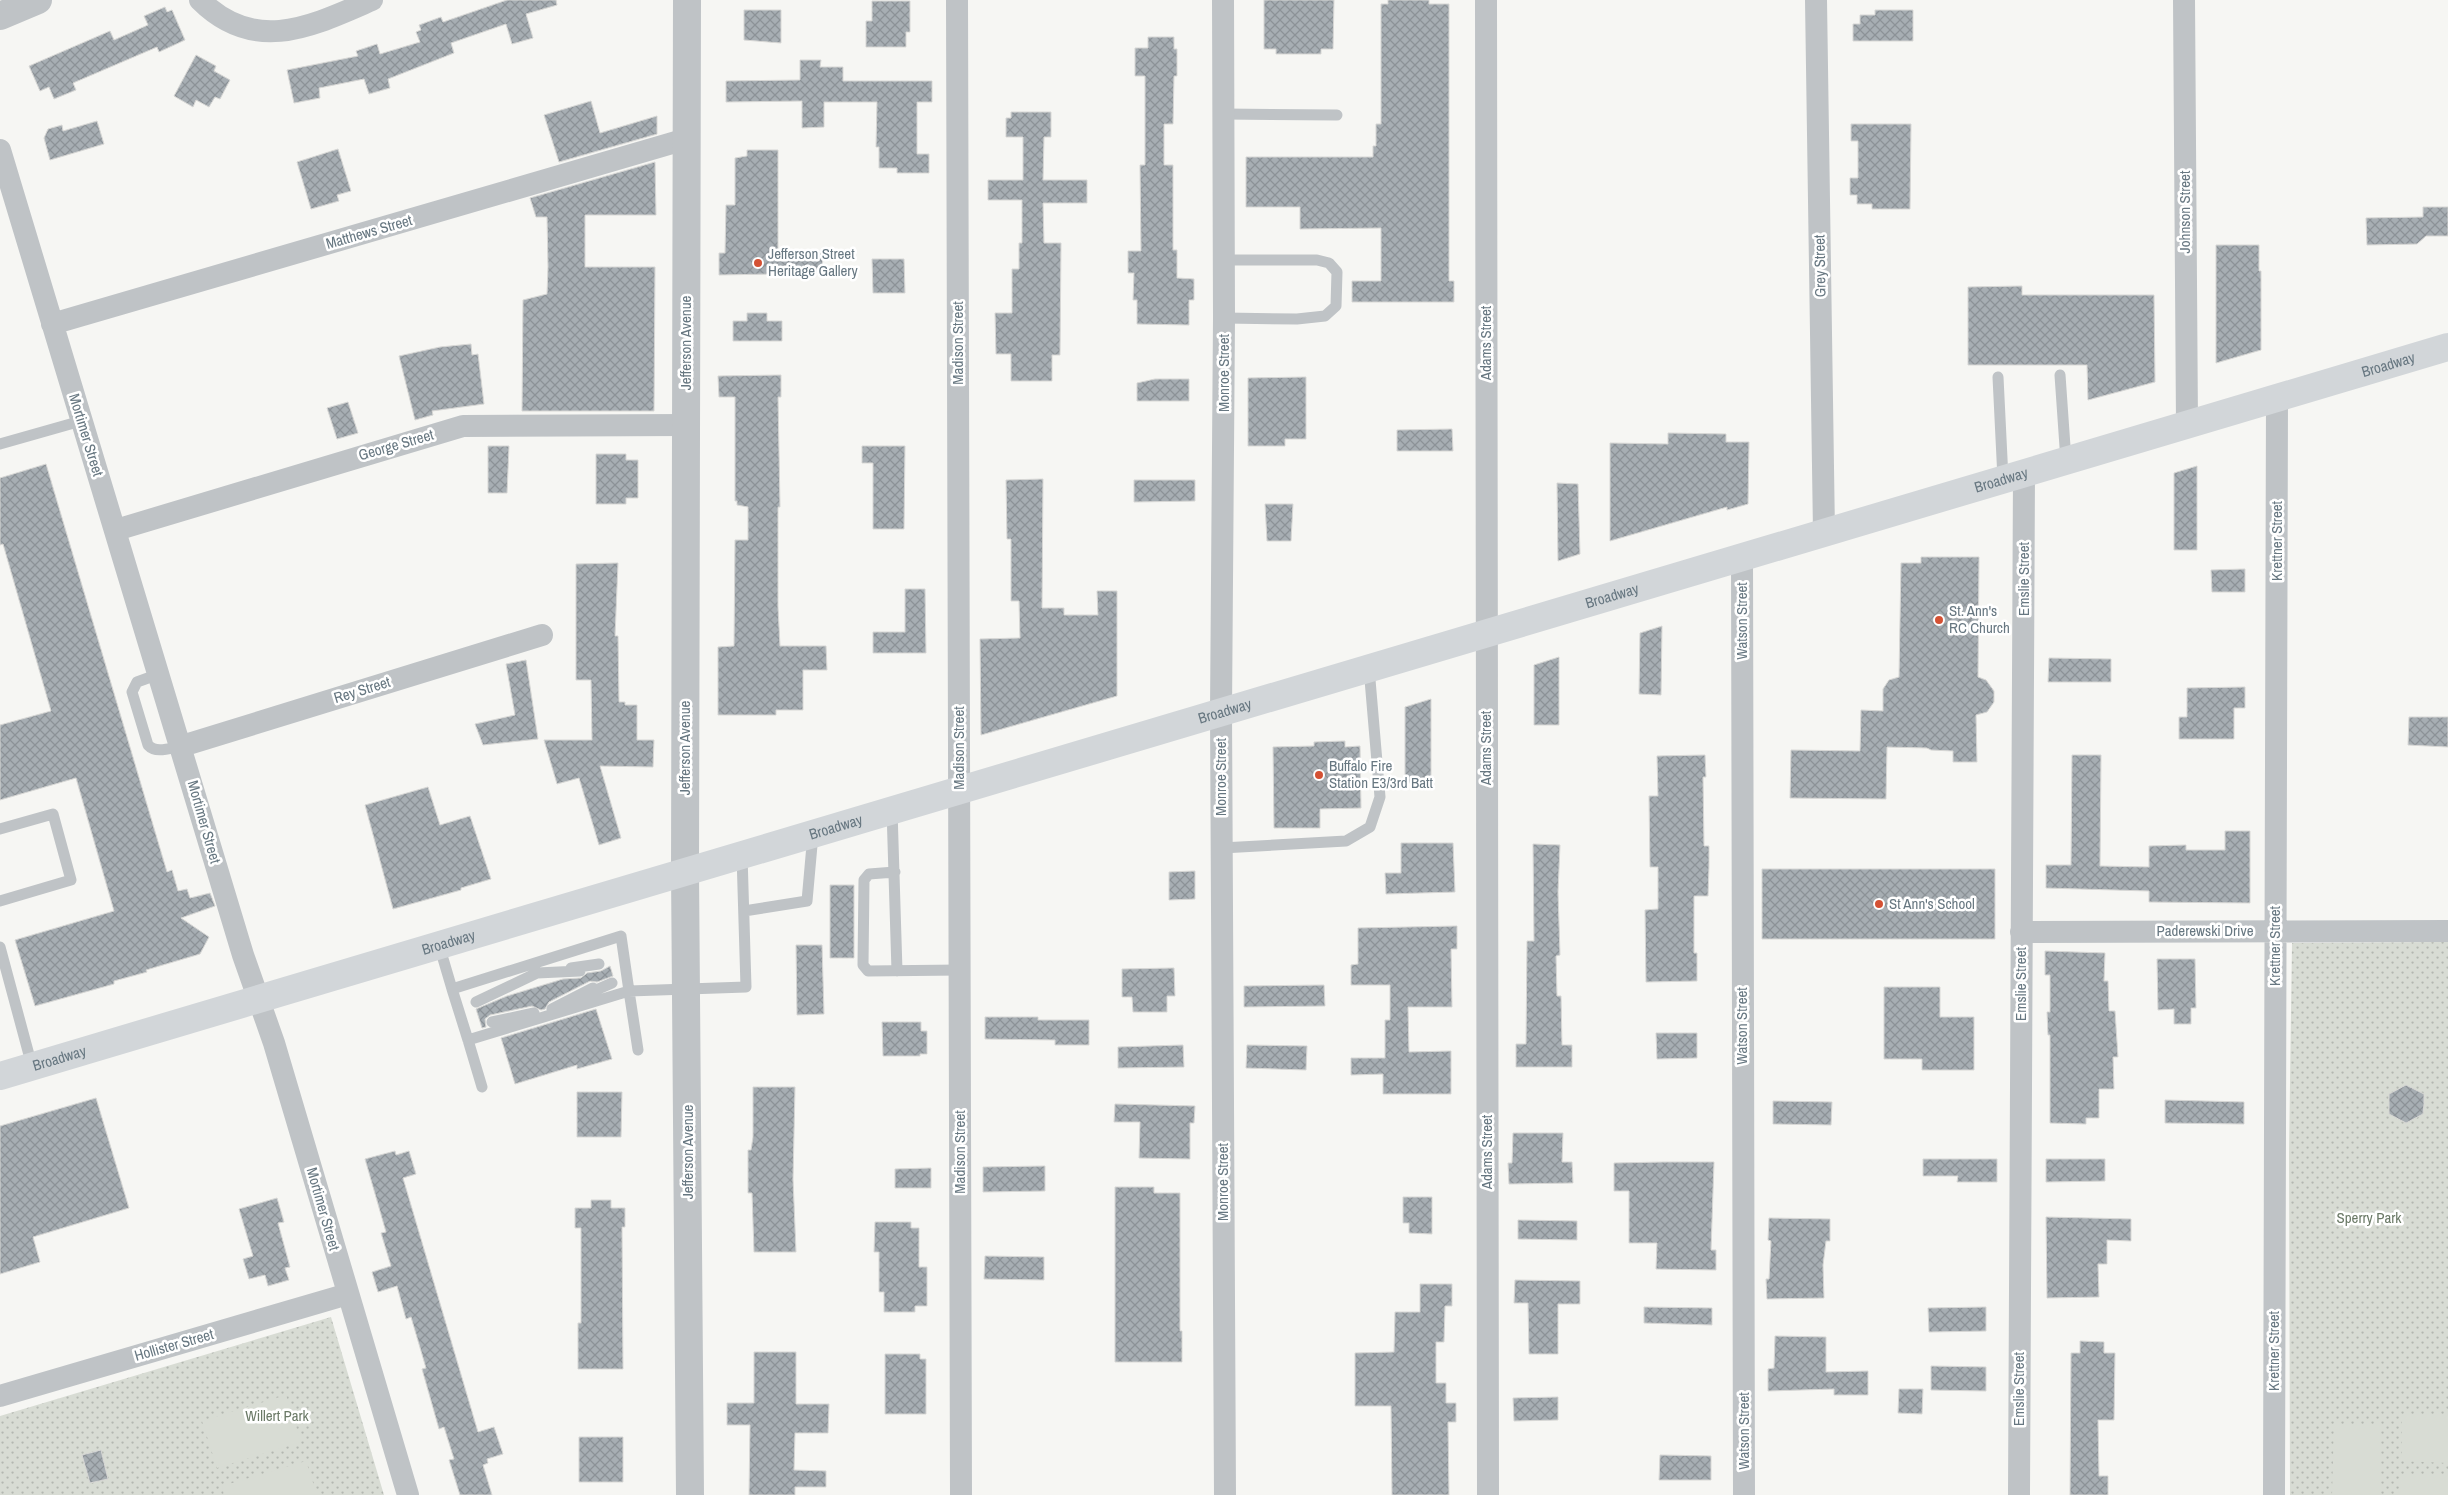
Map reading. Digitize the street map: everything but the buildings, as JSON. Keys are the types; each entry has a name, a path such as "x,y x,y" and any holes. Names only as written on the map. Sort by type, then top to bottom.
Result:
{"main road":[{"name":"Broadway","path":"0,1076 2448,347"}],"street":[{"path":"0,16 38,0"},
{"path":"200,0 226,20 255,30 269,32 302,28 372,0"},
{"name":"Jefferson Avenue","path":"687,0 685,871 690,1495"},
{"name":"Madison Street","path":"957,0 961,1495"},
{"name":"Monroe Street","path":"1223,0 1224,318 1221,712 1225,1495"},
{"name":"Adams Street","path":"1486,0 1485,633 1488,1495"},
{"name":"Grey Street","path":"1816,0 1824,533"},
{"name":"Johnson Street","path":"2184,0 2187,424"},
{"name":"Matthews Street","path":"52,324 686,139"},
{"name":"Mortimer Street","path":"0,150 81,421 182,746 243,955 274,1043 408,1495"},
{"name":"Krettner Street","path":"2274,1495 2277,398"},
{"name":"George Street","path":"116,530 463,426 686,425"},
{"name":"Emslie Street","path":"2014,476 2022,932 2019,1495"},
{"name":"Watson Street","path":"1742,557 1744,1495"},
{"name":"Rey Street","path":"182,746 542,635"},
{"name":"Paderewski Drive","path":"2022,932 2448,930"},
{"name":"Hollister Street","path":"0,1396 348,1294"}],"lane":[{"path":"1224,114 1337,116"},
{"path":"1224,260 1317,260 1329,262 1337,272 1336,306 1325,316 1297,319 1224,318"},
{"path":"2060,375 2066,461"},
{"path":"1998,377 2014,476"},
{"path":"0,444 81,421"},
{"path":"1222,848 1346,841 1370,827 1380,797 1369,668"},
{"path":"160,674 137,682 132,692 148,745 152,749 158,750 182,746"},
{"path":"892,810 897,971"},
{"path":"0,829 53,814 71,880 0,901"},
{"path":"744,911 807,901 813,833"},
{"path":"492,1022 630,991 746,987 742,855"},
{"path":"895,872 869,874 864,880 863,965 868,971 960,970"},
{"path":"452,989 535,968 621,936 638,1050"},
{"path":"440,945 482,1087"},
{"path":"0,947 32,1066"},
{"path":"476,1002 535,968 599,964"},
{"path":"535,968 554,978"},
{"path":"527,987 535,968"},
{"path":"498,996 535,968 580,971"},
{"path":"468,1040 612,983"},
{"path":"512,1014 549,1009 593,988"},
{"path":"549,1009 570,995"}],"green space":[{"name":"Sperry Park","path":"2448,942 2448,1495 2290,1495 2289,1153 2292,943"},
{"name":"Willert Park","path":"331,1317 384,1495 0,1495 0,1416"},
{"path":"286,1395 301,1442 217,1468 202,1421"},
{"path":"2402,1415 2448,1415 2448,1463 2402,1461"},
{"path":"2334,1424 2381,1424 2381,1495 2332,1495"},
{"path":"306,1461 317,1495 224,1495 222,1486"},
{"path":"2400,1476 2448,1476 2448,1495 2400,1495"}],"place":[{"name":"Jefferson Street Heritage Gallery","path":"758,263"},
{"name":"St. Ann's RC Church","path":"1939,620"},
{"name":"Buffalo Fire Station E3/3rd Batt","path":"1319,775"},
{"name":"St Ann's School","path":"1879,904"}]}
